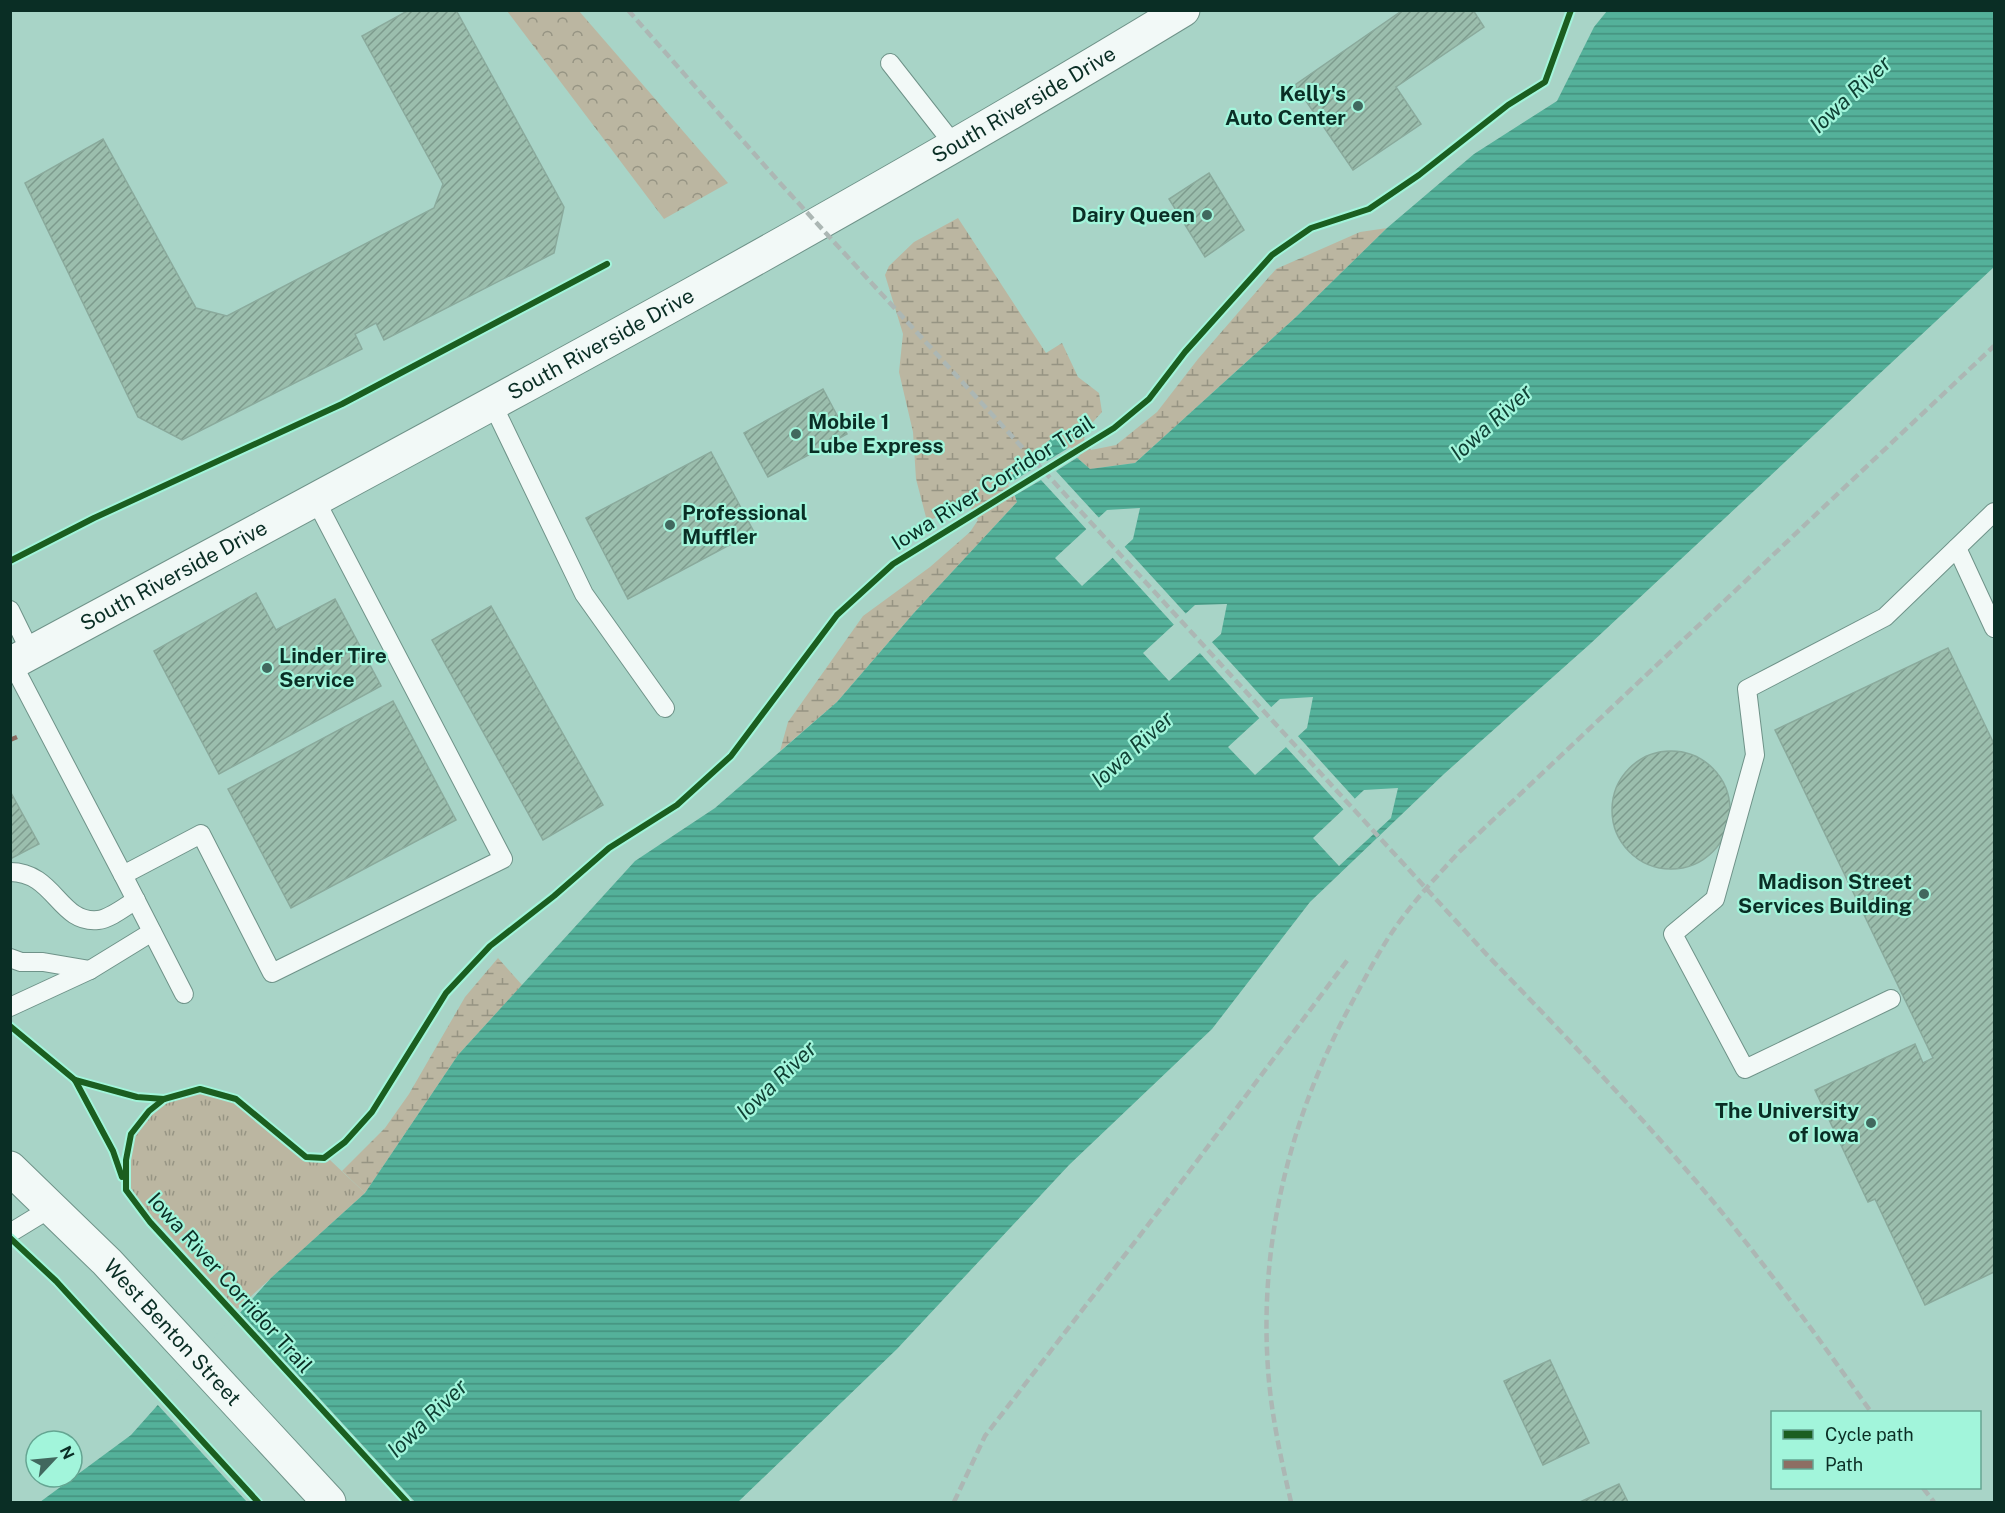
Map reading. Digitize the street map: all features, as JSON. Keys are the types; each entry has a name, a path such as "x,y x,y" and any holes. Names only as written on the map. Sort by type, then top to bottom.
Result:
{"main road":[{"name":"South Riverside Drive","path":"18,660 744,265 955,146 1183,10"},
{"name":"West Benton Street","path":"10,1168 107,1262 329,1503"}],"lane":[{"path":"890,63 955,146"},
{"path":"492,402 584,594 664,708"},
{"path":"123,875 201,834 272,973 503,859 315,499"},
{"path":"1891,999 1745,1069 1673,934 1715,899 1755,755 1747,689 1885,617 1995,512"},
{"path":"1957,548 1995,628"},
{"path":"10,610 18,660 184,994"},
{"path":"10,872 27,874 42,881 76,917 99,920 136,900"},
{"path":"10,1007 90,970 152,932"},
{"path":"10,958 21,962 43,962 90,970"},
{"path":"10,1233 51,1208"}],"green space":[{"path":"507,11 579,11 728,183 664,219"},
{"path":"958,218 1046,353 1062,343 1078,377 1099,393 1102,412 1092,423 1084,439 1091,450 1116,445 1157,412 1198,359 1276,269 1360,232 1387,228 1296,317 1135,463 1090,469 1053,437 1009,478 1017,502 913,614 837,702 780,751 788,722 863,616 930,567 970,532 978,520 969,505 927,521 916,479 913,432 899,372 903,334 885,275 889,266 914,242"},
{"path":"498,958 522,985 458,1055 365,1193 342,1171 385,1128 409,1094 465,997"},
{"path":"200,1089 236,1099 306,1157 330,1160 365,1193 237,1309 155,1219 150,1222 126,1188 124,1176 127,1150 131,1137 144,1115 164,1099"}],"water":[{"name":"Iowa River","path":"1607,11 1994,11 1994,267 1590,644 1444,774 1310,902 1212,1029 1069,1165 897,1349 738,1502 40,1502 58,1489 84,1489 84,1470 131,1435 271,1278 365,1193 458,1055 635,861 715,808 837,702 913,614 1017,502 1009,478 1053,437 1090,469 1135,463 1296,317 1387,228 1474,154 1557,101 1594,27","holes":["1140,508 1133,539 1082,586 1055,558 1107,510","1227,604 1221,634 1169,681 1143,653 1195,605","1313,697 1307,728 1255,775 1228,747 1280,699","1398,788 1391,818 1339,866 1313,838 1364,790"]}],"pier":[{"path":"1070,447 1080,456 1056,471 1101,520 1088,531 1041,480 1012,497 1008,484 1031,470 1023,461 1036,449 1047,461"},
{"path":"1123,545 1188,616 1176,627 1111,556"},
{"path":"1210,640 1273,709 1261,720 1198,651"},
{"path":"1296,734 1357,801 1345,811 1284,745"},
{"path":"238,1310 415,1502 247,1502 156,1403"}],"building":[{"path":"409,10 456,10 564,207 554,253 384,340 376,323 355,334 362,349 182,440 138,417 25,183 103,139 196,308 227,316 434,208 443,184 362,36"},
{"name":"Kelly's Auto Center","path":"1403,10 1473,10 1484,27 1396,87 1421,124 1353,170 1295,85"},
{"name":"Dairy Queen","path":"1209,173 1244,230 1205,257 1169,199"},
{"name":"Mobile 1 Lube Express","path":"823,389 847,434 768,477 744,433"},
{"name":"Professional Muffler","path":"711,452 754,532 628,599 586,518"},
{"name":"Linder Tire Service","path":"256,593 276,630 335,599 381,686 219,774 154,651"},
{"path":"491,606 603,805 543,840 432,640"},
{"name":"Madison Street Services Building","path":"1948,648 1994,744 1994,1272 1925,1305 1875,1199 1868,1202 1815,1090 1915,1044 1923,1063 1933,1058 1775,730"},
{"path":"393,701 456,820 291,908 228,789"},
{"path":"1671,751 1694,755 1713,768 1726,787 1730,810 1726,833 1713,852 1694,865 1671,869 1648,865 1629,852 1616,833 1612,810 1616,787 1629,768 1648,755"},
{"path":"10,791 39,844 12,858 10,855"},
{"path":"1550,1360 1589,1443 1543,1465 1504,1381"},
{"path":"1619,1484 1628,1502 1580,1502"}],"railway":[{"path":"628,10 780,183 1488,956 1670,1151 1764,1265 1870,1411"},
{"path":"1291,1502 1269,1386 1266,1322 1274,1228 1295,1137 1311,1092 1350,1006 1383,947 1412,905 1459,852 1994,346"},
{"path":"954,1502 985,1436 1185,1177 1349,958"},
{"path":"1924,1489 1934,1502"}],"marked path":[{"path":"10,740 17,737"}],"cycle path":[{"name":"Iowa River Corridor Trail","path":"407,1502 150,1222 126,1190 126,1160 131,1134 149,1111 164,1099 200,1089 236,1099 306,1157 324,1158 345,1142 372,1112 446,993 490,946 554,896 609,848 677,805 731,756 837,615 893,564 1114,428 1149,399 1185,352 1272,255 1311,228 1369,209 1419,175 1508,105 1545,82 1571,10"},
{"path":"10,561 94,518 342,404 607,264"},
{"path":"10,1026 75,1080 113,1151 122,1177"},
{"path":"75,1080 137,1097 164,1099"},
{"path":"10,1238 56,1281 258,1502"}],"place":[{"name":"Kelly's Auto Center","path":"1358,106"},
{"name":"Dairy Queen","path":"1207,215"},
{"name":"Mobile 1 Lube Express","path":"796,434"},
{"name":"Professional Muffler","path":"670,525"},
{"name":"Linder Tire Service","path":"267,668"},
{"name":"Madison Street Services Building","path":"1924,894"},
{"name":"The University of Iowa","path":"1871,1123"}]}
